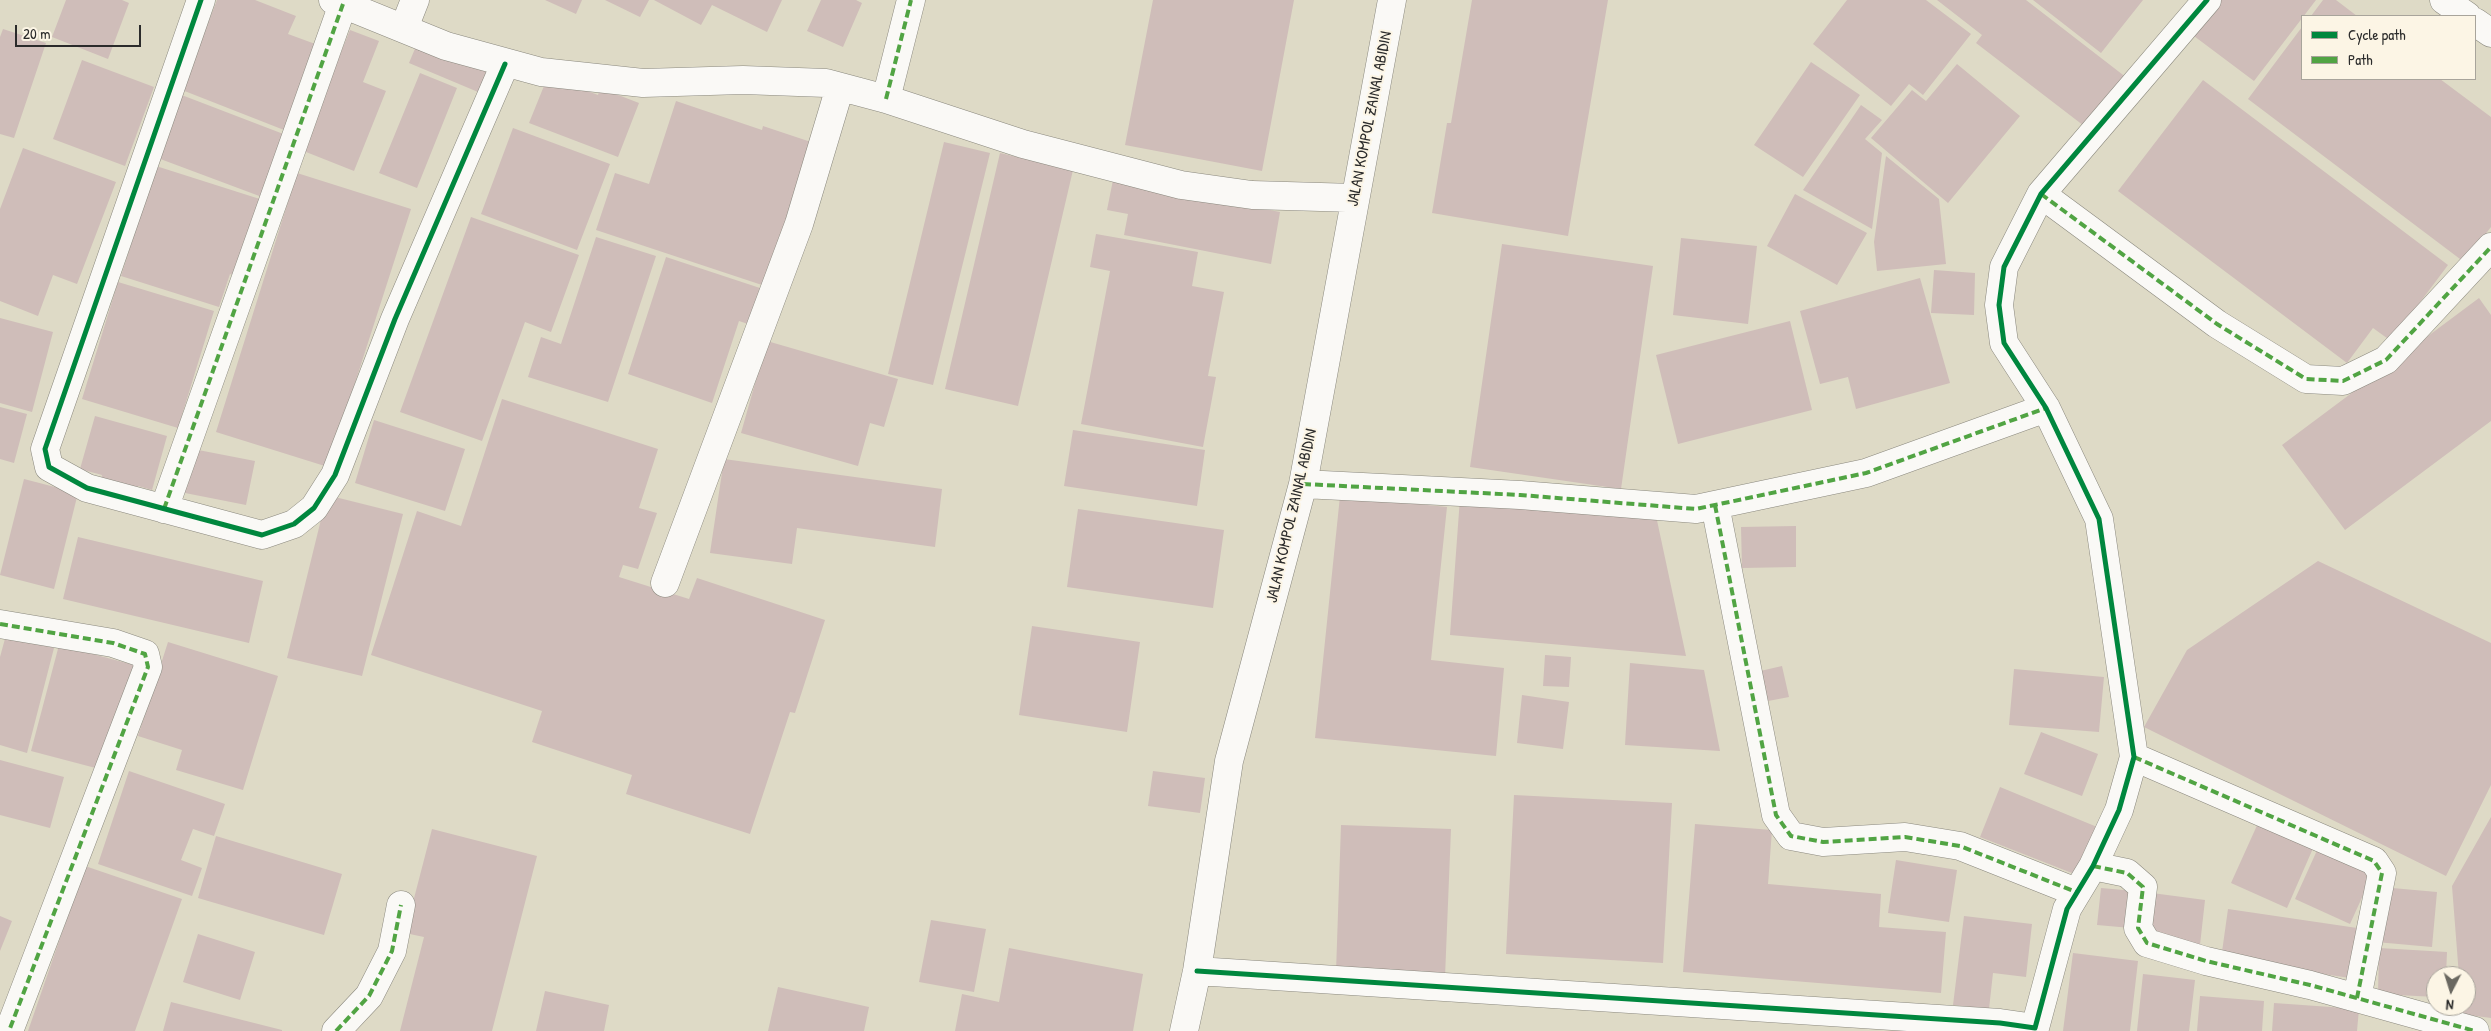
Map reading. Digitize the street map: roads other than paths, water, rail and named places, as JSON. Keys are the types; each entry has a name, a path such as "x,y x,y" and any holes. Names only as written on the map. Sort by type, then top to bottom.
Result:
{"street":[{"path":"200,0 45,449 49,466 87,488 262,535 294,524 314,508 335,475 394,319 505,64"},
{"path":"404,28 415,0"},
{"path":"886,99 911,0"},
{"name":"JALAN KOMPOL ZAINAL ABIDIN","path":"1184,1031 1197,971 1229,761 1303,484 1392,0"},
{"path":"1197,971 2000,1023 2035,1030 2067,909 2093,866 2120,810 2134,757 2099,518 2046,408 2004,344 1999,305 2004,267 2041,194 2207,0"},
{"path":"2444,0 2466,15"},
{"path":"164,509 338,2 446,46 505,64 541,72 642,83 743,80 826,83 886,99 1023,144 1181,185 1252,194 1355,198"},
{"path":"2476,23 2491,33"},
{"path":"665,583 799,224 840,87"},
{"path":"2041,194 2217,324 2306,379 2343,381 2386,360 2491,247"},
{"path":"1303,484 1520,495 1696,509 1866,473 2046,408"},
{"path":"1715,505 1776,815 1791,836 1823,842 1905,837 1960,846 2076,892"},
{"path":"0,624 113,643 145,654 148,667 9,1031"},
{"path":"2134,757 2374,862 2382,873 2357,998"},
{"path":"2093,866 2128,873 2142,887 2138,928 2147,943 2206,961 2357,998 2475,1031"},
{"path":"336,1031 369,996 392,951 401,905"}]}
